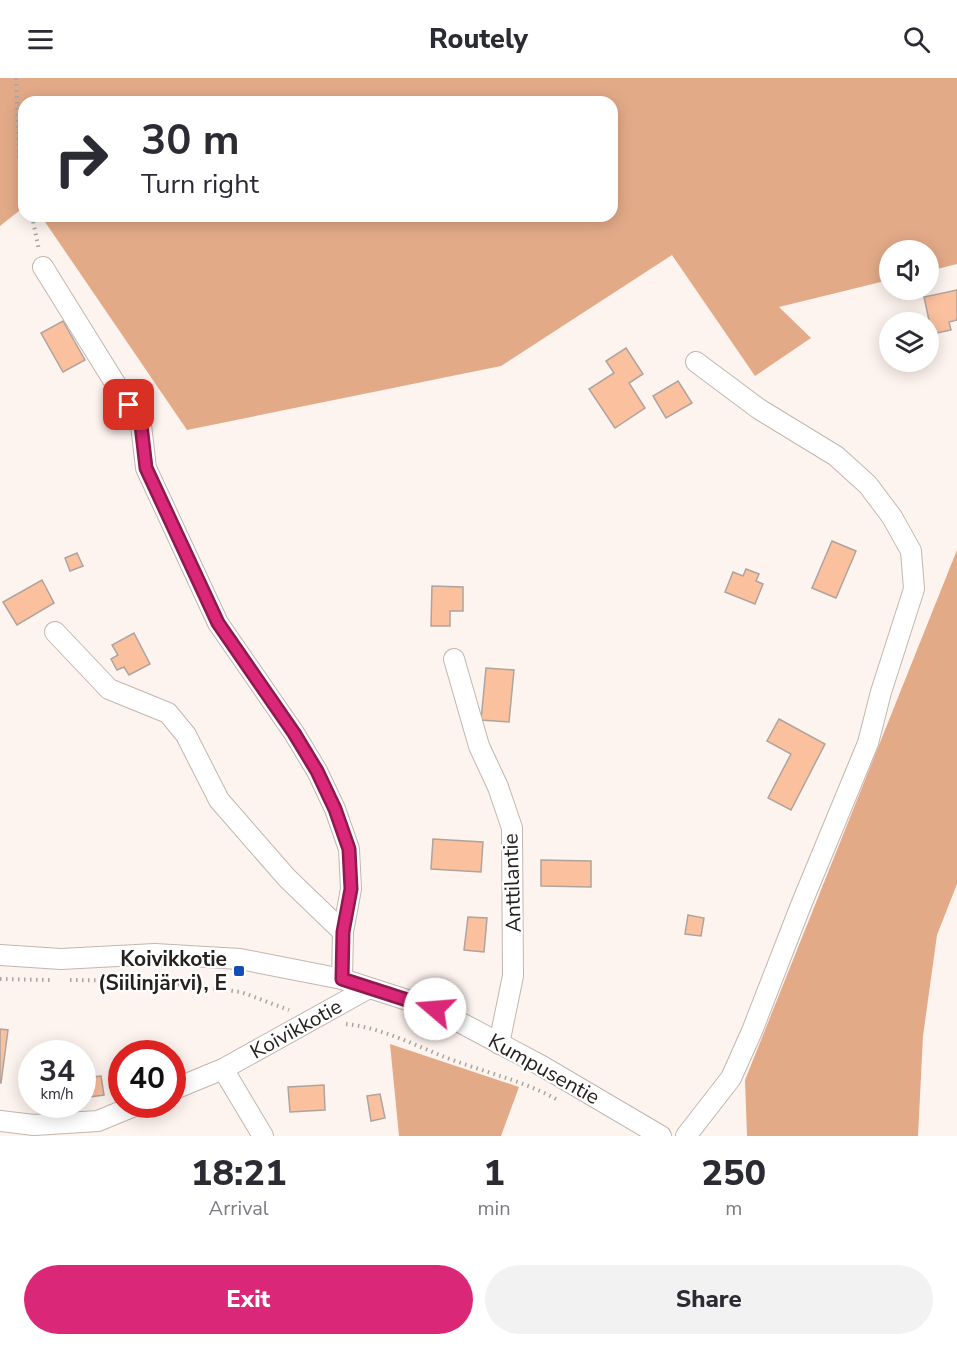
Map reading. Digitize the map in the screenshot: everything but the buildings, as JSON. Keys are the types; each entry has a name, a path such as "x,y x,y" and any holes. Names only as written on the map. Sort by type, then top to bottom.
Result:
{"street":[{"path":"43,267 141,425 146,468 218,623 294,733 317,771 335,809 349,849 351,889 343,932 342,979"},
{"path":"686,1136 731,1078 752,1031 812,876 868,743 881,692 914,589 911,551 892,517 868,485 836,456 759,409 696,362"},
{"path":"55,632 109,689 168,713 186,735 219,800 287,878 343,932"},
{"name":"Anttilantie","path":"454,660 478,746 498,787 512,828 513,976 499,1044"},
{"name":"Kumpusentie","path":"0,955 61,959 155,954 240,960 342,979 435,1009 543,1066 661,1136"},
{"name":"Koivikkotie","path":"186,1084 223,1069 369,988"},
{"path":"223,1069 263,1136"},
{"path":"0,1121 34,1125 98,1121 108,1117"}],"path":[{"path":"16,78 18,131"},
{"path":"33,222 43,267"}],"shaded area":[{"path":"0,78 957,78 957,264 939,268 939,240 879,240 879,282 779,307 811,338 755,376 672,255 501,366 187,430 45,222 618,222 618,96 18,96 18,212 0,226"},
{"path":"957,550 957,884 937,935 923,1036 918,1136 747,1136 745,1080"},
{"path":"390,1044 519,1087 501,1136 399,1136"}],"place":[{"name":"Koivikkotie (Siilinjärvi), E","path":"239,971"}],"route":[{"path":"129,405 141,425 146,468 218,623 251,675 294,733 317,771 335,809 349,849 351,889 343,932 342,979 435,1009"}]}
